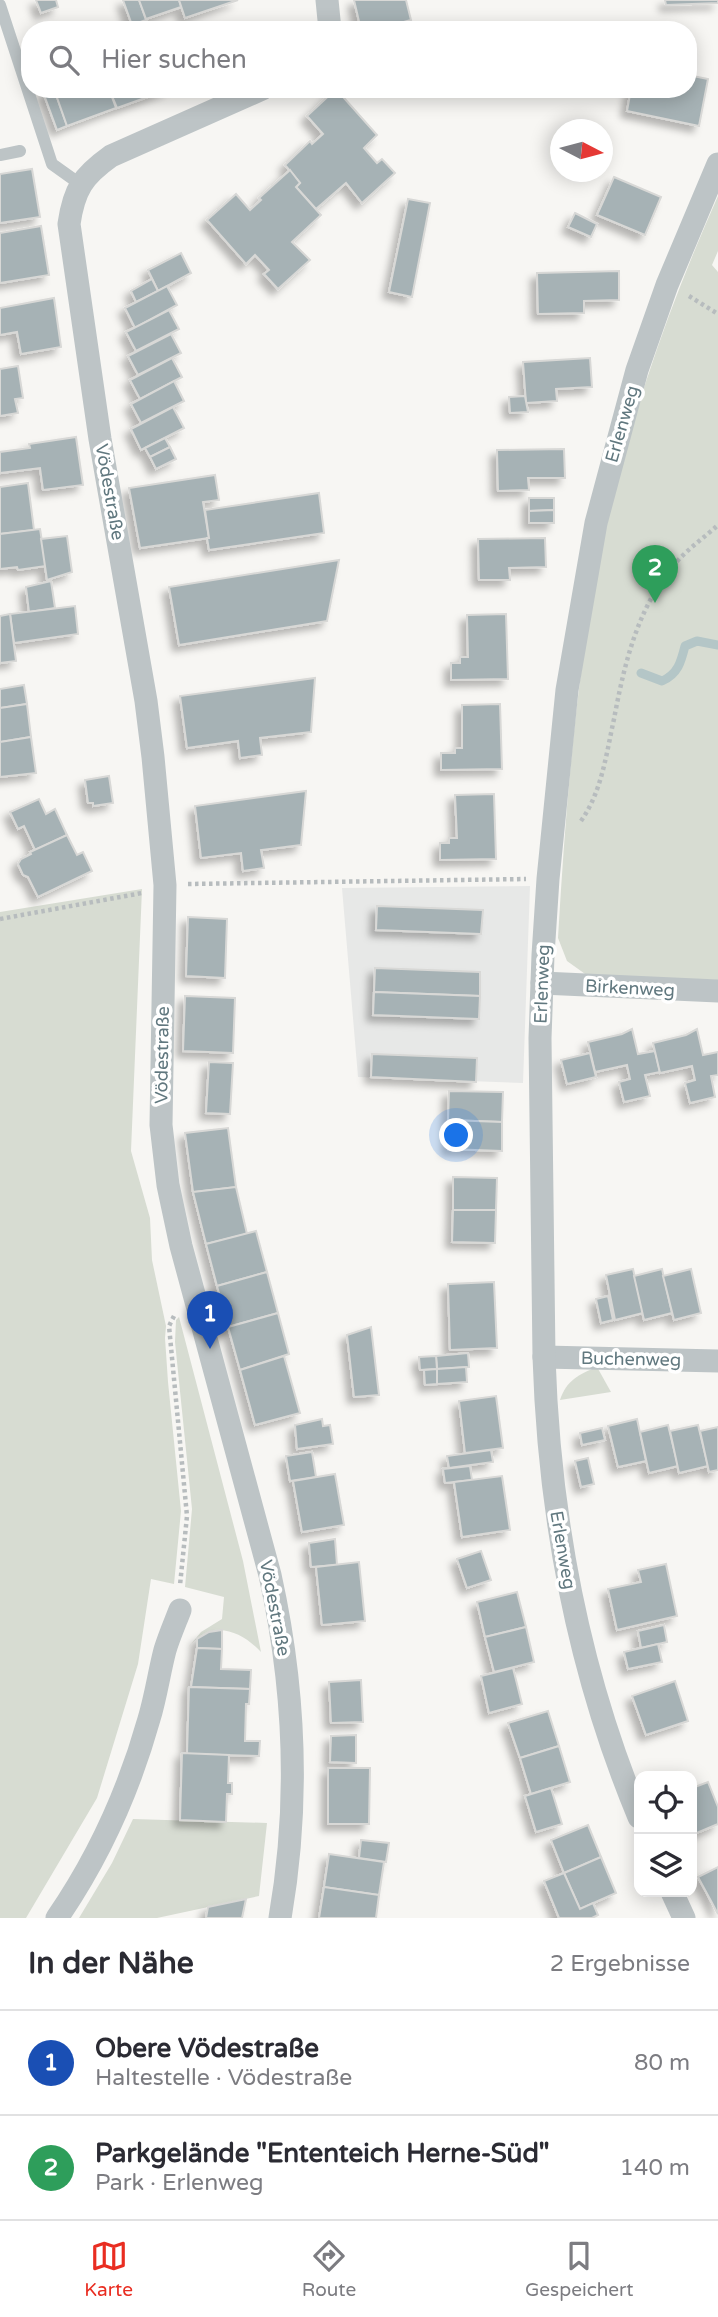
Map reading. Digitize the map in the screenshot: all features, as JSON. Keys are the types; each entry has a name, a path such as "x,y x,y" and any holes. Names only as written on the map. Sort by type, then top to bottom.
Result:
{"street":[{"path":"327,0 329,21"},
{"name":"Vödestraße","path":"242,98 111,156 92,169 80,184 72,205 69,224 100,439 146,701 165,886 161,1125 168,1185 181,1246 270,1575 288,1680 293,1744 292,1827 280,1918"},
{"name":"Erlenweg","path":"634,1804 609,1739 585,1655 563,1561 551,1471 544,1357 540,1038 542,984 548,879 568,690 596,523 637,370 667,285 718,164"},
{"name":"Birkenweg","path":"542,984 718,991"},
{"name":"Buchenweg","path":"544,1357 718,1361"},
{"path":"57,1918 80,1884 107,1835 131,1776 150,1717 165,1650 180,1610"},
{"path":"674,1897 684,1918"}],"lane":[{"path":"0,5 21,69"},
{"path":"30,98 52,164 80,184"},
{"path":"0,155 20,151"}],"path":[{"path":"667,285 718,314"},
{"path":"552,837 569,838 588,811 598,787 626,664 637,629 652,597 674,565 718,525"},
{"path":"0,919 165,886 548,879"},
{"path":"180,1583 187,1516 169,1326 174,1317 199,1310"}],"shaded area":[{"path":"718,196 718,251 712,265 718,272 718,980 588,976 567,961 558,938 579,687 594,587 614,494 638,406 683,279"},
{"path":"530,886 523,1083 358,1077 342,888"},
{"path":"142,889 131,1151 150,1218 152,1260 166,1326 168,1382 181,1511 174,1584 151,1579 138,1664 97,1798 26,1918 0,1918 0,912"},
{"path":"179,1317 243,1561 261,1652 243,1638 224,1631 205,1634 187,1649 201,1632 222,1619 224,1597 185,1587 192,1509 175,1342 176,1320"},
{"path":"597,1367 611,1392 560,1400 574,1379"},
{"path":"133,1819 267,1823 259,1896 157,1918 79,1918 112,1863"}],"building":[{"path":"36,0 56,0 58,7 41,13"},
{"path":"123,0 139,0 146,20 131,21"},
{"path":"139,0 179,0 181,7 146,19"},
{"path":"179,0 238,0 185,18"},
{"path":"354,0 406,0 411,20 407,21 359,21"},
{"path":"665,0 718,0 718,3 666,5"},
{"path":"697,77 708,79 699,126 627,111 629,98 697,98"},
{"path":"45,98 57,98 67,126 57,130"},
{"path":"57,98 112,98 116,108 67,126"},
{"path":"113,98 145,98 117,108"},
{"path":"326,98 344,98 377,135 364,148 377,163 382,159 395,173 362,203 346,183 316,209 296,187 300,183 285,165 310,141 312,144 323,134 307,116"},
{"path":"32,169 40,217 0,223 0,174"},
{"path":"290,170 300,183 296,187 321,215 292,242 310,260 278,289 264,274 269,270 255,255 246,264 207,220 236,194 250,210 261,200 259,198"},
{"path":"614,177 661,197 645,235 597,215"},
{"path":"408,199 430,203 412,297 389,292"},
{"path":"575,213 597,224 591,237 568,227"},
{"path":"41,226 49,275 0,283 0,233"},
{"path":"181,253 191,273 158,291 148,270"},
{"path":"619,271 619,300 584,301 584,313 538,314 537,273"},
{"path":"152,279 158,291 136,302 131,291"},
{"path":"167,286 177,305 135,328 125,308"},
{"path":"54,298 61,347 21,354 17,332 0,335 0,308"},
{"path":"169,310 179,329 136,351 126,332"},
{"path":"171,334 181,353 138,375 128,356"},
{"path":"172,358 182,377 140,399 130,380"},
{"path":"590,358 592,387 556,389 557,401 526,403 523,362"},
{"path":"18,366 23,398 15,399 18,413 0,416 0,369"},
{"path":"174,381 184,401 141,423 131,404"},
{"path":"525,396 528,412 510,413 509,397"},
{"path":"173,407 184,428 141,450 131,429"},
{"path":"76,437 83,485 43,490 40,468 0,473 0,452 30,448 29,444"},
{"path":"165,438 170,447 150,457 145,448"},
{"path":"170,447 176,459 156,469 150,457"},
{"path":"564,449 565,478 528,478 529,490 498,491 497,450"},
{"path":"215,475 219,500 203,502 209,538 140,548 129,488"},
{"path":"28,483 34,530 0,534 0,487"},
{"path":"319,493 324,533 209,550 205,510"},
{"path":"529,498 554,498 554,510 529,511"},
{"path":"554,510 554,523 529,523 529,511"},
{"path":"40,529 46,566 18,570 17,567 0,569 0,534"},
{"path":"67,536 72,572 47,580 41,539"},
{"path":"545,538 546,567 509,568 510,580 479,580 478,539"},
{"path":"339,560 327,621 179,645 169,587"},
{"path":"51,581 55,608 29,612 26,587"},
{"path":"75,606 78,634 14,643 10,614"},
{"path":"10,614 16,661 0,663 0,616"},
{"path":"506,614 508,679 451,680 451,663 460,663 460,657 468,657 467,615"},
{"path":"315,678 311,732 260,738 262,755 240,758 238,741 187,748 180,696"},
{"path":"24,685 27,704 0,708 0,689"},
{"path":"27,704 31,737 0,742 0,708"},
{"path":"500,704 502,769 441,770 441,753 455,753 455,748 462,748 462,705"},
{"path":"31,737 36,773 0,777 0,742"},
{"path":"109,776 113,803 93,806 93,803 88,803 85,780"},
{"path":"306,791 301,845 261,850 264,868 243,871 241,853 201,858 195,806"},
{"path":"494,794 496,859 440,860 440,843 449,843 449,838 457,838 455,795"},
{"path":"39,799 46,814 55,809 67,835 35,850 24,826 18,829 10,812"},
{"path":"67,835 77,855 83,852 92,871 38,897 18,864 21,859 31,854 30,852"},
{"path":"377,906 483,910 481,934 376,930"},
{"path":"188,917 227,919 225,978 186,976"},
{"path":"375,968 480,972 480,996 374,992"},
{"path":"374,992 480,996 479,1019 373,1015"},
{"path":"185,996 235,998 233,1053 183,1051"},
{"path":"632,1029 638,1054 655,1051 660,1072 645,1075 650,1096 624,1102 619,1082 630,1079 627,1065 595,1072 588,1042"},
{"path":"697,1029 703,1055 718,1052 718,1075 711,1076 715,1097 690,1103 685,1083 695,1080 692,1066 660,1073 653,1043 686,1035"},
{"path":"590,1053 596,1077 567,1084 561,1060"},
{"path":"372,1054 477,1058 476,1082 371,1077"},
{"path":"209,1062 233,1063 230,1114 206,1113"},
{"path":"449,1091 503,1092 502,1122 448,1120"},
{"path":"448,1120 502,1122 502,1151 448,1149"},
{"path":"228,1128 236,1187 193,1192 185,1133"},
{"path":"453,1177 497,1178 496,1210 453,1210"},
{"path":"236,1187 247,1234 206,1244 193,1192"},
{"path":"453,1210 496,1210 495,1243 452,1242"},
{"path":"256,1231 267,1272 217,1286 206,1244"},
{"path":"633,1269 643,1313 615,1320 606,1275"},
{"path":"662,1269 672,1313 644,1320 634,1276"},
{"path":"691,1269 701,1313 674,1320 663,1276"},
{"path":"267,1272 278,1313 228,1327 217,1286"},
{"path":"494,1282 497,1348 450,1350 448,1284"},
{"path":"608,1296 613,1320 601,1323 596,1299"},
{"path":"278,1313 289,1354 240,1370 228,1327"},
{"path":"371,1327 379,1395 354,1397 347,1335"},
{"path":"468,1353 469,1367 437,1369 436,1356"},
{"path":"284,1356 300,1413 255,1425 240,1370"},
{"path":"436,1356 437,1369 420,1370 419,1357"},
{"path":"466,1367 467,1382 437,1384 437,1369"},
{"path":"437,1369 437,1384 425,1385 424,1370"},
{"path":"496,1396 503,1448 465,1453 459,1401"},
{"path":"322,1419 323,1426 330,1425 333,1444 297,1449 295,1425"},
{"path":"637,1419 646,1461 618,1467 608,1426"},
{"path":"668,1425 678,1466 649,1473 640,1432"},
{"path":"698,1425 708,1466 679,1473 670,1431"},
{"path":"718,1427 718,1470 709,1472 700,1431"},
{"path":"602,1428 605,1440 582,1445 580,1433"},
{"path":"491,1450 493,1462 449,1468 447,1456"},
{"path":"312,1452 316,1477 290,1481 286,1456"},
{"path":"588,1458 594,1484 581,1487 575,1461"},
{"path":"470,1466 472,1480 445,1483 443,1469"},
{"path":"335,1474 344,1525 302,1532 293,1481"},
{"path":"502,1476 510,1530 462,1537 454,1482"},
{"path":"335,1539 337,1565 311,1567 309,1543"},
{"path":"481,1551 491,1580 467,1588 457,1559"},
{"path":"359,1562 365,1621 322,1625 316,1567"},
{"path":"666,1564 677,1616 617,1630 608,1589 641,1582 638,1570"},
{"path":"517,1592 526,1627 485,1637 477,1602"},
{"path":"664,1625 667,1642 641,1648 638,1631"},
{"path":"526,1627 534,1662 494,1672 485,1637"},
{"path":"222,1630 222,1649 197,1648 197,1639 209,1632"},
{"path":"658,1644 662,1662 628,1669 624,1652"},
{"path":"197,1648 222,1649 221,1669 251,1670 250,1689 191,1687"},
{"path":"513,1668 522,1704 489,1713 481,1676"},
{"path":"361,1680 363,1722 331,1723 329,1682"},
{"path":"675,1681 688,1721 646,1735 632,1696"},
{"path":"189,1687 250,1689 249,1704 246,1704 245,1741 260,1741 259,1756 187,1754"},
{"path":"548,1711 559,1746 520,1758 508,1723"},
{"path":"356,1735 356,1763 330,1762 331,1736"},
{"path":"559,1746 570,1782 531,1794 520,1758"},
{"path":"182,1753 229,1755 228,1783 232,1783 232,1794 227,1794 226,1822 180,1820"},
{"path":"328,1768 370,1768 369,1824 328,1824"},
{"path":"708,1782 718,1807 718,1824 697,1833 697,1786"},
{"path":"551,1788 562,1824 536,1832 525,1796"},
{"path":"588,1825 601,1857 564,1873 551,1840"},
{"path":"361,1840 389,1843 386,1862 359,1858"},
{"path":"329,1854 384,1862 379,1895 324,1887"},
{"path":"601,1857 616,1893 580,1909 564,1873"},
{"path":"718,1867 718,1914 698,1877"},
{"path":"564,1873 580,1909 593,1903 598,1915 592,1918 559,1918 544,1881"},
{"path":"324,1887 379,1895 376,1918 319,1918"},
{"path":"246,1899 242,1918 206,1918 208,1907"}],"waterway":[{"path":"641,673 662,681 675,671 685,646 697,641 718,645"}],"place":[{"name":"Parkgelände \"Ententeich Herne-Süd\"","path":"655,603"},
{"name":"Obere Vödestraße","path":"210,1349"}]}
